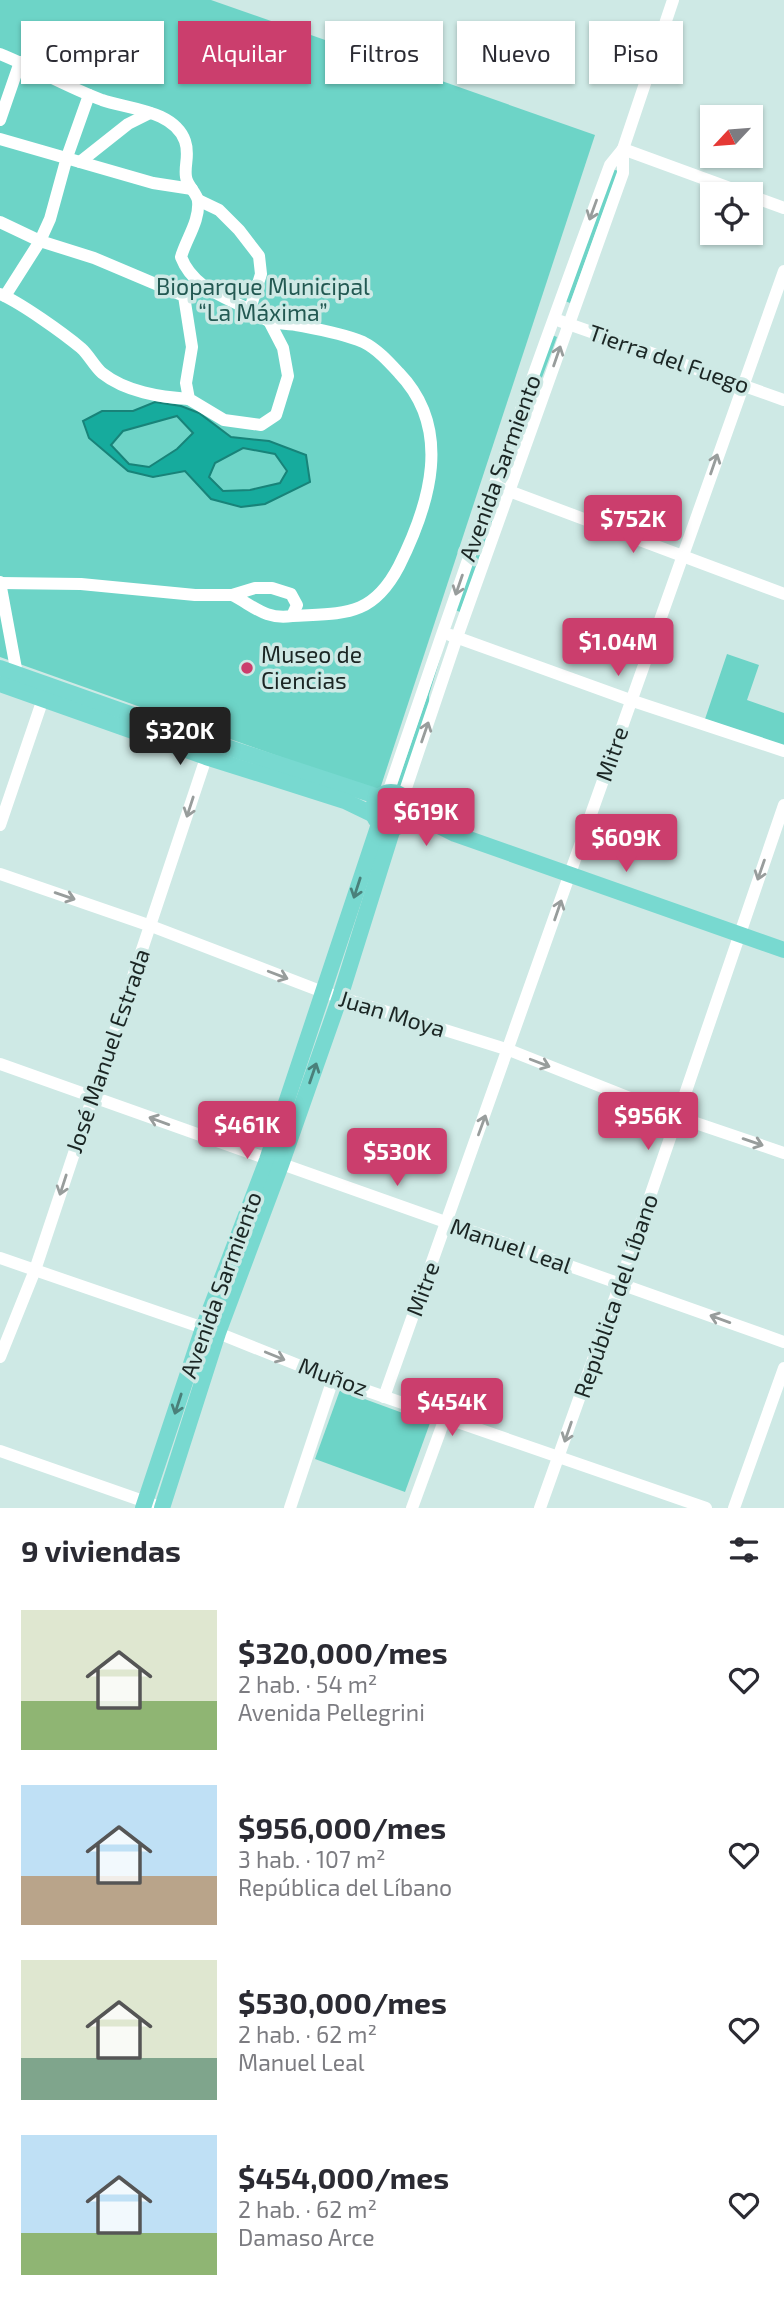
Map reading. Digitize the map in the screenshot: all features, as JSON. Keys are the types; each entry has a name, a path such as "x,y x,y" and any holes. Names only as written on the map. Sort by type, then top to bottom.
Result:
{"main road":[{"path":"0,668 17,674 45,692"},
{"path":"0,684 45,692 208,749 345,801 386,823 455,834 784,950"},
{"path":"208,749 395,799 455,834"},
{"path":"386,823 373,807 395,799"},
{"path":"386,823 405,822 395,799"},
{"name":"Avenida Sarmiento","path":"274,1162 323,992 386,823"},
{"name":"Avenida Sarmiento","path":"144,1504 340,997 386,823"},
{"name":"Avenida Sarmiento","path":"162,1508 211,1331"}],"street":[{"name":"Avenida Sarmiento","path":"395,799 457,637 622,173 623,149 673,0"},
{"path":"0,54 89,95 160,116 185,138 189,159 186,178 195,195 194,227 181,257 187,271 208,289 269,321 337,334 363,342 382,355 403,377 423,405 432,439 431,472 417,527 387,586 370,602 353,612 277,618 232,595"},
{"path":"0,120 20,62"},
{"path":"89,95 73,160 50,219 40,242 3,295 82,349 102,372 127,386 157,397 189,399 224,420 261,425 276,415 288,376 284,348 269,321"},
{"path":"73,160 150,113"},
{"path":"0,139 195,195 219,210 259,256 261,274 250,309"},
{"name":"Avenida Sarmiento","path":"395,799 442,632 610,165 623,149"},
{"path":"623,149 713,182"},
{"path":"763,200 784,208"},
{"path":"0,222 40,242 94,258 184,296 192,347 186,383 189,399"},
{"name":"Mitre","path":"384,1396 509,1051 630,700 784,271"},
{"name":"Tierra del Fuego","path":"554,318 784,400"},
{"path":"494,486 784,594"},
{"path":"17,674 0,582 81,584 195,595 232,595 255,588 272,588 291,594 297,605 292,616"},
{"path":"442,632 630,700 784,751"},
{"path":"0,825 45,692"},
{"name":"José Manuel Estrada","path":"0,1357 35,1270 208,749"},
{"name":"República del Líbano","path":"540,1508 678,1117 784,805"},
{"name":"Juan Moya","path":"0,874 151,926 323,992 509,1051 678,1117 784,1153"},
{"name":"Manuel Leal","path":"0,1064 784,1342"},
{"name":"Muñoz","path":"0,1258 211,1331 333,1379 706,1508"},
{"path":"734,1508 784,1368"},
{"path":"290,1508 333,1379"},
{"path":"412,1508 445,1418"},
{"path":"0,1451 144,1504 162,1508"}],"green space":[{"name":"Bioparque Municipal “La Máxima”","path":"0,0 211,0 271,21 178,21 178,84 311,84 311,35 325,40 325,84 443,84 443,82 595,135 379,792 0,657"},
{"path":"613,169 618,171 570,303 565,301"},
{"path":"552,335 557,337 508,469 523,427 524,414"},
{"path":"492,505 498,507 460,612 455,610"},
{"path":"442,652 429,695 429,708 402,787 397,785"},
{"path":"727,654 759,665 747,700 784,713 784,746 705,719"},
{"path":"391,799 401,806 402,810 395,820 391,821 381,814 380,810 387,800"},
{"path":"340,1390 430,1423 405,1492 315,1459"}],"shaded area":[{"path":"155,402 181,406 199,413 231,437 269,441 306,455 310,482 265,504 241,507 211,499 185,471 153,477 128,471 89,438 83,421 102,411 133,411","holes":["177,416 193,433 177,449 149,467 129,464 111,445 123,431","243,448 275,454 287,471 280,483 250,490 223,491 209,477 215,463"]}],"place":[{"name":"Museo de Ciencias","path":"247,668"}]}
